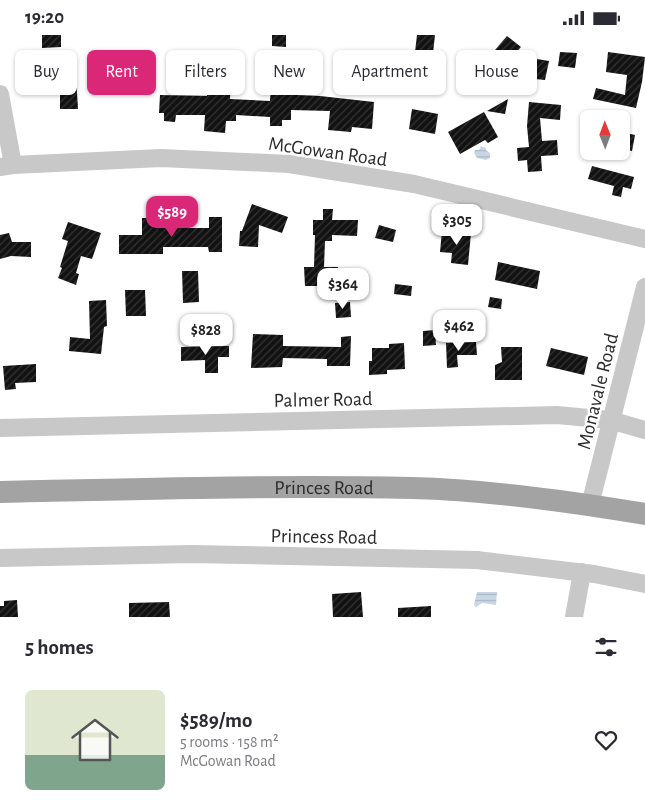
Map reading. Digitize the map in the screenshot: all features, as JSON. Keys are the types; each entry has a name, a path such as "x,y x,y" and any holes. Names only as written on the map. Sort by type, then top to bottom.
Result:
{"main road":[{"name":"Princes Road","path":"0,492 258,487 413,488 510,495 645,514"}],"street":[{"path":"0,94 7,166"},
{"name":"McGowan Road","path":"7,166 161,158 289,164 414,184 645,239"},
{"name":"Monavale Road","path":"590,505 645,287"},
{"name":"Palmer Road","path":"0,428 557,415 610,420 645,430"},
{"name":"Princess Road","path":"0,558 192,554 477,560 582,572 645,584"},
{"path":"574,617 582,572"}],"water":[{"path":"481,146 490,153 490,158 486,160 477,158 474,153 475,150 479,150"},
{"path":"477,592 497,592 496,605 482,603 476,607 474,605"}],"building":[{"path":"42,35 61,35 61,47 42,48"},
{"path":"272,35 286,35 286,47 272,46"},
{"path":"417,35 435,35 433,50 415,50"},
{"path":"507,36 521,47 518,50 495,50"},
{"path":"560,52 577,53 575,68 558,66"},
{"path":"608,52 645,57 636,108 593,99 596,88 625,95 627,75 606,72"},
{"path":"537,59 549,61 545,80 537,79"},
{"path":"77,92 78,109 60,109 60,95 77,95"},
{"path":"160,95 230,95 230,99 270,101 270,95 297,95 374,102 372,129 352,127 351,132 328,130 330,111 291,110 291,120 282,120 282,126 270,126 270,117 236,115 236,121 226,121 225,133 204,131 205,115 176,115 175,122 164,121 164,113 159,113"},
{"path":"508,99 505,114 487,111"},
{"path":"529,102 561,105 560,120 540,118 542,141 557,140 558,155 541,156 542,171 528,172 527,160 518,161 517,148 529,147 527,126"},
{"path":"412,109 438,114 435,134 409,129"},
{"path":"484,112 498,137 488,143 485,140 460,154 448,132"},
{"path":"630,134 635,135 632,151 630,151"},
{"path":"592,166 634,177 631,189 623,187 621,197 612,195 614,186 588,179"},
{"path":"252,204 288,217 282,233 259,225 258,247 239,246 240,231 242,231"},
{"path":"323,209 333,209 332,220 358,220 357,236 332,235 332,241 325,241 324,267 338,267 338,286 305,286 304,267 314,267 315,235 313,235 313,220 323,220"},
{"path":"209,217 222,217 222,252 209,252 208,247 163,247 163,254 119,254 119,235 142,235 142,218 164,218 164,228 209,228"},
{"path":"68,222 101,233 92,259 81,256 76,273 79,274 76,285 58,278 68,241 62,239"},
{"path":"379,225 396,230 393,242 375,238"},
{"path":"442,231 471,233 468,265 451,263 452,253 440,252"},
{"path":"9,233 12,242 31,242 31,257 11,256 0,259 0,235"},
{"path":"498,262 540,271 537,289 495,280"},
{"path":"182,271 198,271 199,302 183,303"},
{"path":"395,284 412,286 411,296 394,294"},
{"path":"125,290 145,290 146,316 126,316"},
{"path":"490,297 502,299 501,309 488,307"},
{"path":"106,300 107,326 104,327 101,354 69,351 70,337 90,339 89,301"},
{"path":"350,302 351,317 336,318 335,303"},
{"path":"435,330 436,345 423,346 423,331"},
{"path":"253,334 283,335 283,346 341,347 341,337 351,336 350,366 327,366 327,359 283,358 282,367 251,368"},
{"path":"476,342 477,355 457,355 458,367 447,368 446,343"},
{"path":"404,343 405,369 387,370 387,374 369,375 369,361 372,361 372,348 389,348 389,344"},
{"path":"229,346 229,357 218,357 218,373 205,373 205,360 181,361 181,347"},
{"path":"501,347 522,347 522,380 495,380 495,365 502,362"},
{"path":"551,348 588,357 584,375 546,366"},
{"path":"36,364 36,382 15,383 16,389 5,390 3,366"},
{"path":"361,592 363,617 333,617 332,594"},
{"path":"17,600 18,617 0,617 0,606 4,606 4,601"},
{"path":"169,602 170,617 129,617 129,603"},
{"path":"431,606 431,617 398,617 398,608"}]}
